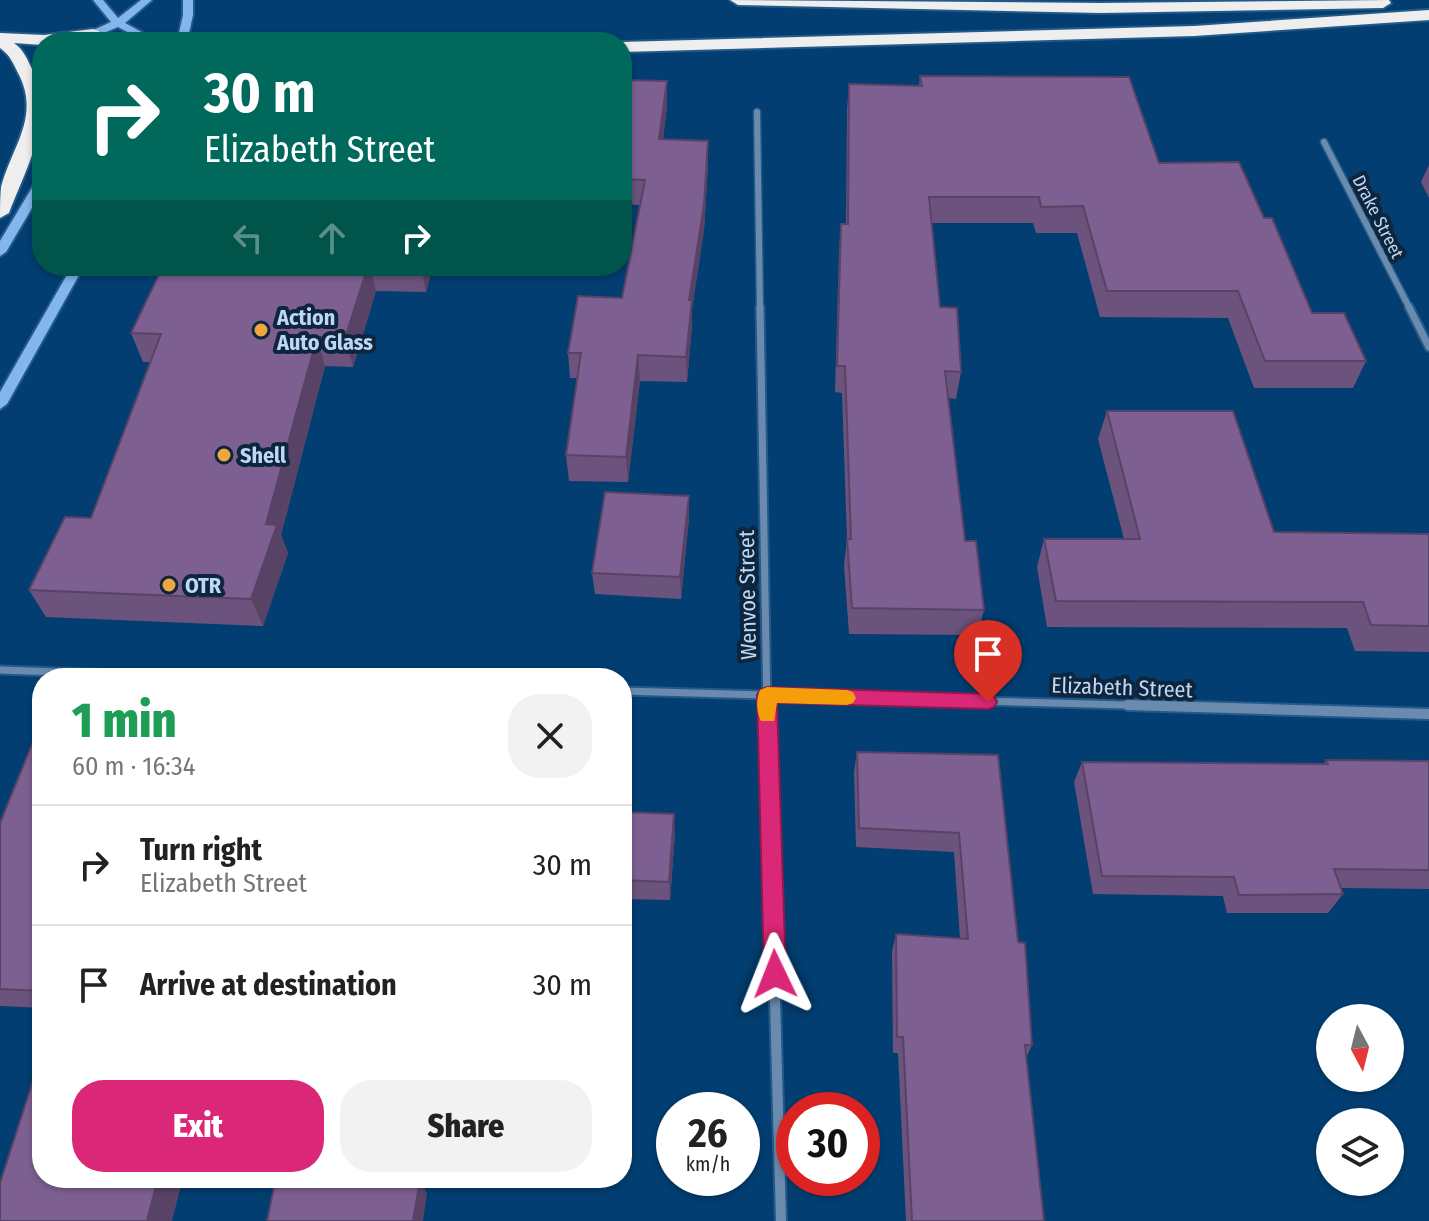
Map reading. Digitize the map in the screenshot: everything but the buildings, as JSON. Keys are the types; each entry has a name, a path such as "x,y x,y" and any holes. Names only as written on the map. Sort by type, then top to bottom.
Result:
{"highway":[{"path":"738,0 1101,8 1429,1"},
{"path":"632,47 1194,31 1429,15"},
{"path":"0,40 32,40"},
{"path":"0,40 15,51 32,83"},
{"path":"0,213 32,128"}],"main road":[{"path":"98,0 118,23 132,32"},
{"path":"93,32 98,0"},
{"path":"102,32 147,0"},
{"path":"183,32 188,0"},
{"path":"0,252 32,198"},
{"path":"0,404 72,276"}],"street":[{"name":"Wenvoe Street","path":"757,112 767,695 781,1221"},
{"name":"Drake Street","path":"1324,142 1429,347"},
{"path":"0,670 32,671"},
{"name":"Elizabeth Street","path":"632,691 1429,714"}],"slow traffic":[{"path":"768,715 767,695 847,698"}],"place":[{"name":"Action Auto Glass","path":"261,330"},
{"name":"Shell","path":"224,455"},
{"name":"OTR","path":"169,585"}],"route":[{"path":"775,974 767,695 988,702"}]}
